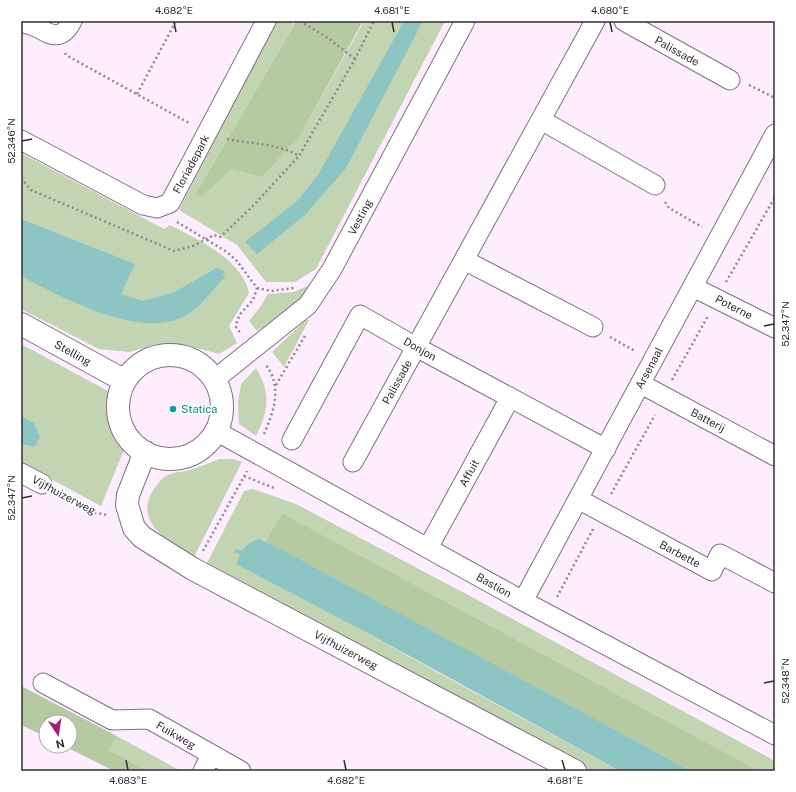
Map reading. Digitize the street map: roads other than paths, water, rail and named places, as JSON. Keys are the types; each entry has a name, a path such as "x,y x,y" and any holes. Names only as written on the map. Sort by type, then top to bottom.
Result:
{"street":[{"name":"Floriadepark","path":"21,140 143,205 157,208 170,203 266,21"},
{"name":"Vesting","path":"214,380 252,348 308,305 332,270 465,21"},
{"name":"Palissade","path":"353,462 595,21"},
{"name":"Palissade","path":"624,21 730,80"},
{"path":"21,23 29,23 52,36 67,28"},
{"path":"541,120 655,185"},
{"name":"Arsenaal","path":"523,601 775,134"},
{"path":"464,260 593,327"},
{"name":"Poterne","path":"693,286 775,328"},
{"name":"Donjon","path":"292,440 360,315 416,347 606,449"},
{"name":"Stelling","path":"21,324 125,381"},
{"path":"162,355 177,355 192,360 205,368 214,380 221,396 222,414 216,430 206,444 188,455 177,458 161,458 145,452 134,444 126,434 120,421 118,408 120,394 125,381 134,369 147,360 162,355"},
{"name":"Batterij","path":"641,384 775,456"},
{"name":"Affuit","path":"428,548 510,398"},
{"name":"Bastion","path":"216,430 523,601 775,735"},
{"name":"Vijfhuizerweg","path":"145,452 128,495 127,504 134,528 142,537 193,569 575,771"},
{"name":"Vijfhuizerweg","path":"21,473 42,484"},
{"name":"Barbette","path":"578,499 712,571 720,554 775,582"},
{"name":"Fuikweg","path":"43,683 112,720 149,720 207,763 241,771"}],"place":[{"name":"Statica","path":"173,409"}]}
